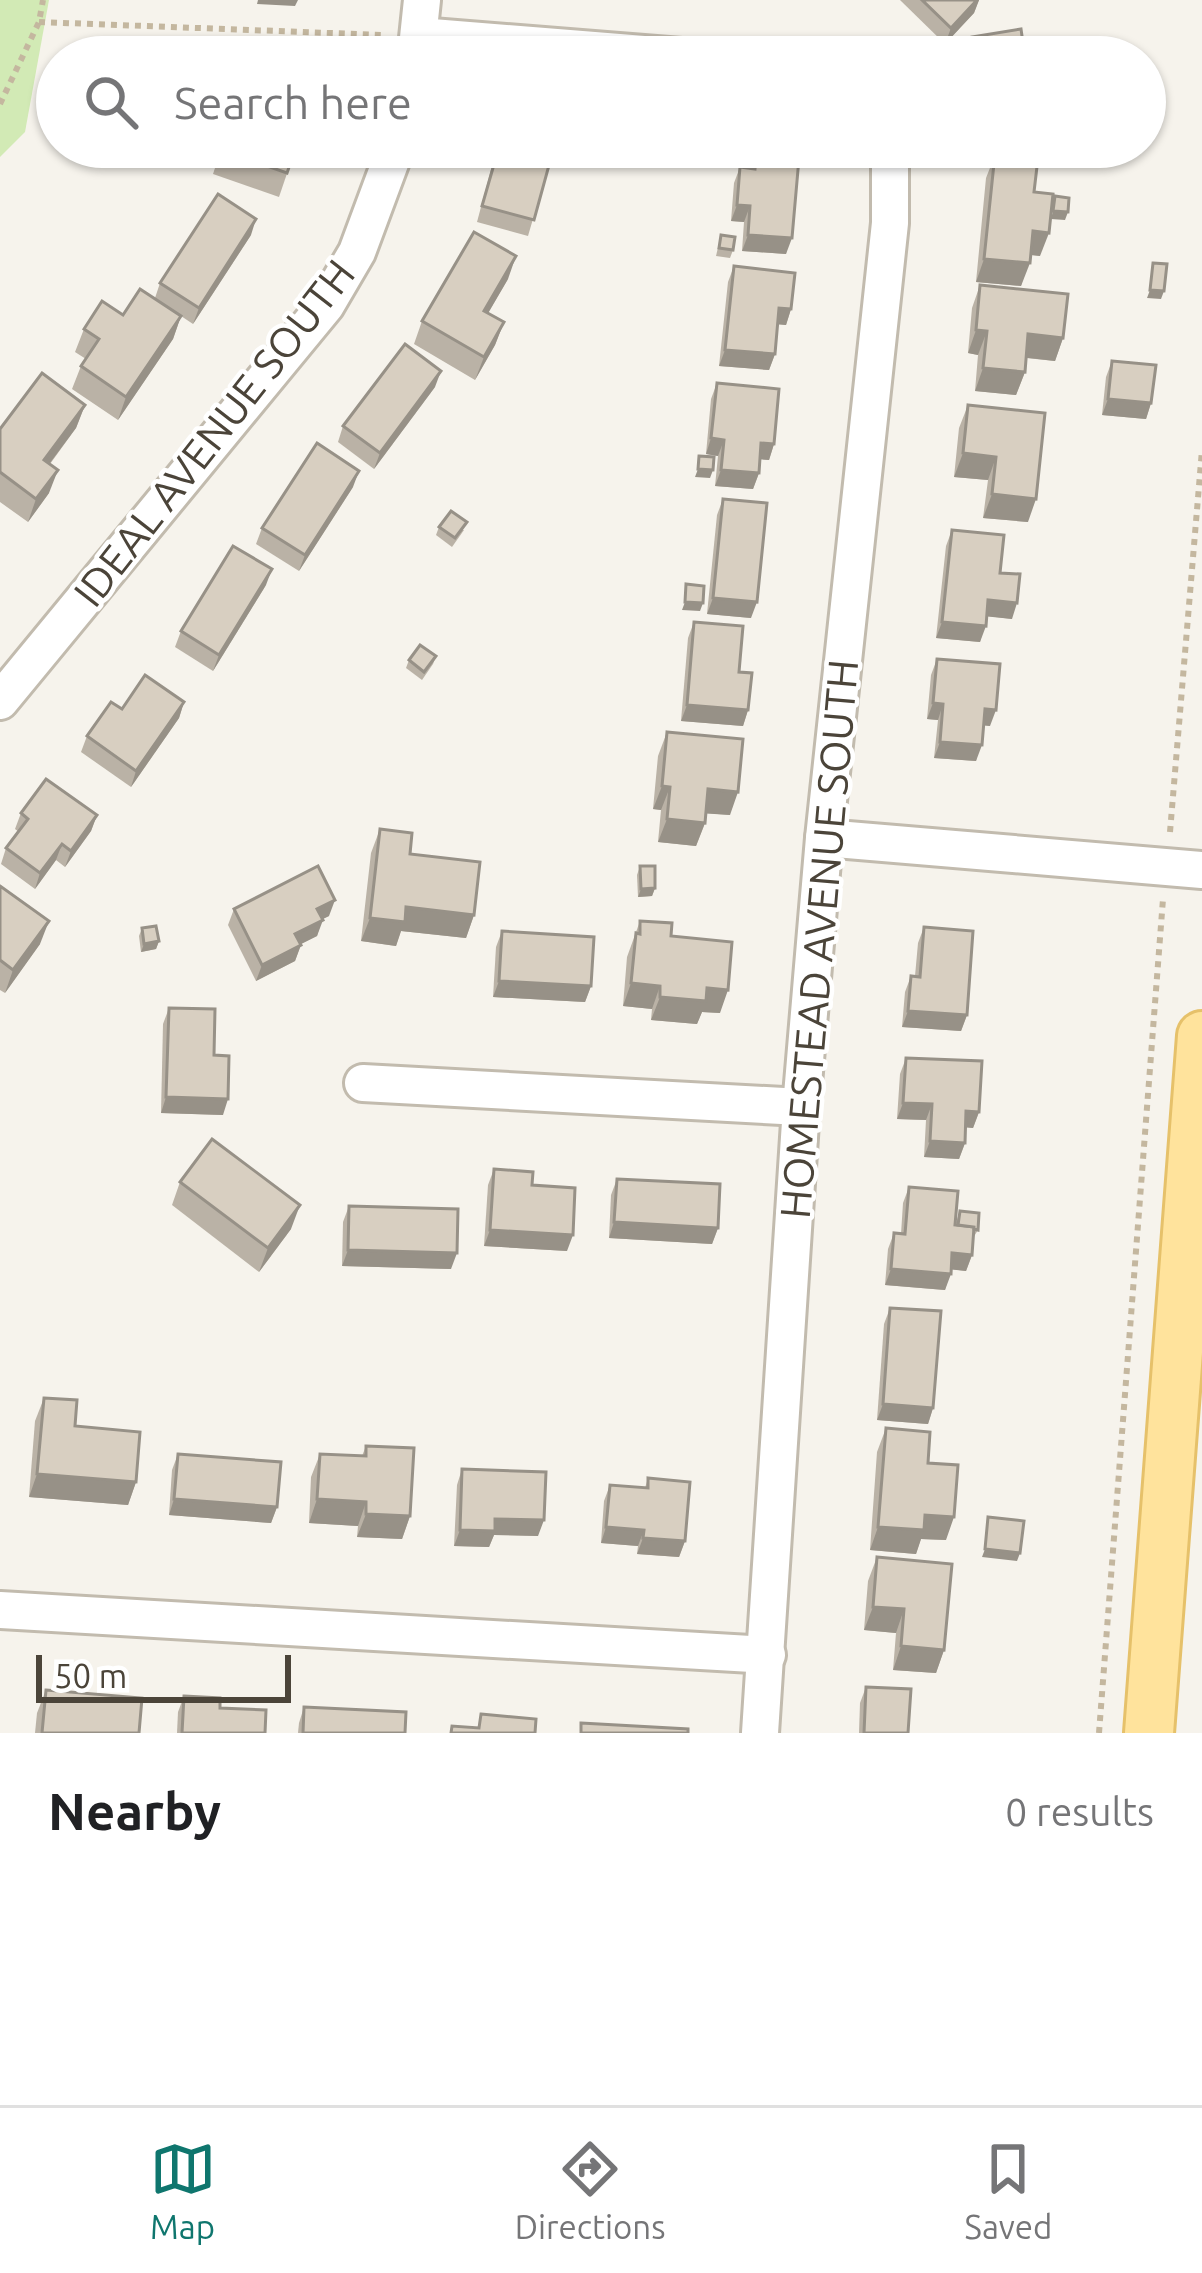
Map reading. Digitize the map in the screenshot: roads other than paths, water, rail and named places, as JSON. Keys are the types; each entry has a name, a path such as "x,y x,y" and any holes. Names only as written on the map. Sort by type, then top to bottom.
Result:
{"main road":[{"path":"1149,1733 1202,1036"}],"street":[{"path":"419,31 470,36"},
{"name":"IDEAL AVENUE SOUTH","path":"0,701 326,305 357,252 388,168"},
{"name":"HOMESTEAD AVENUE SOUTH","path":"760,1733 801,1107 824,838 890,223 890,168"},
{"path":"824,838 1202,870"},
{"path":"363,1083 801,1107"},
{"path":"0,1610 766,1655"}]}
